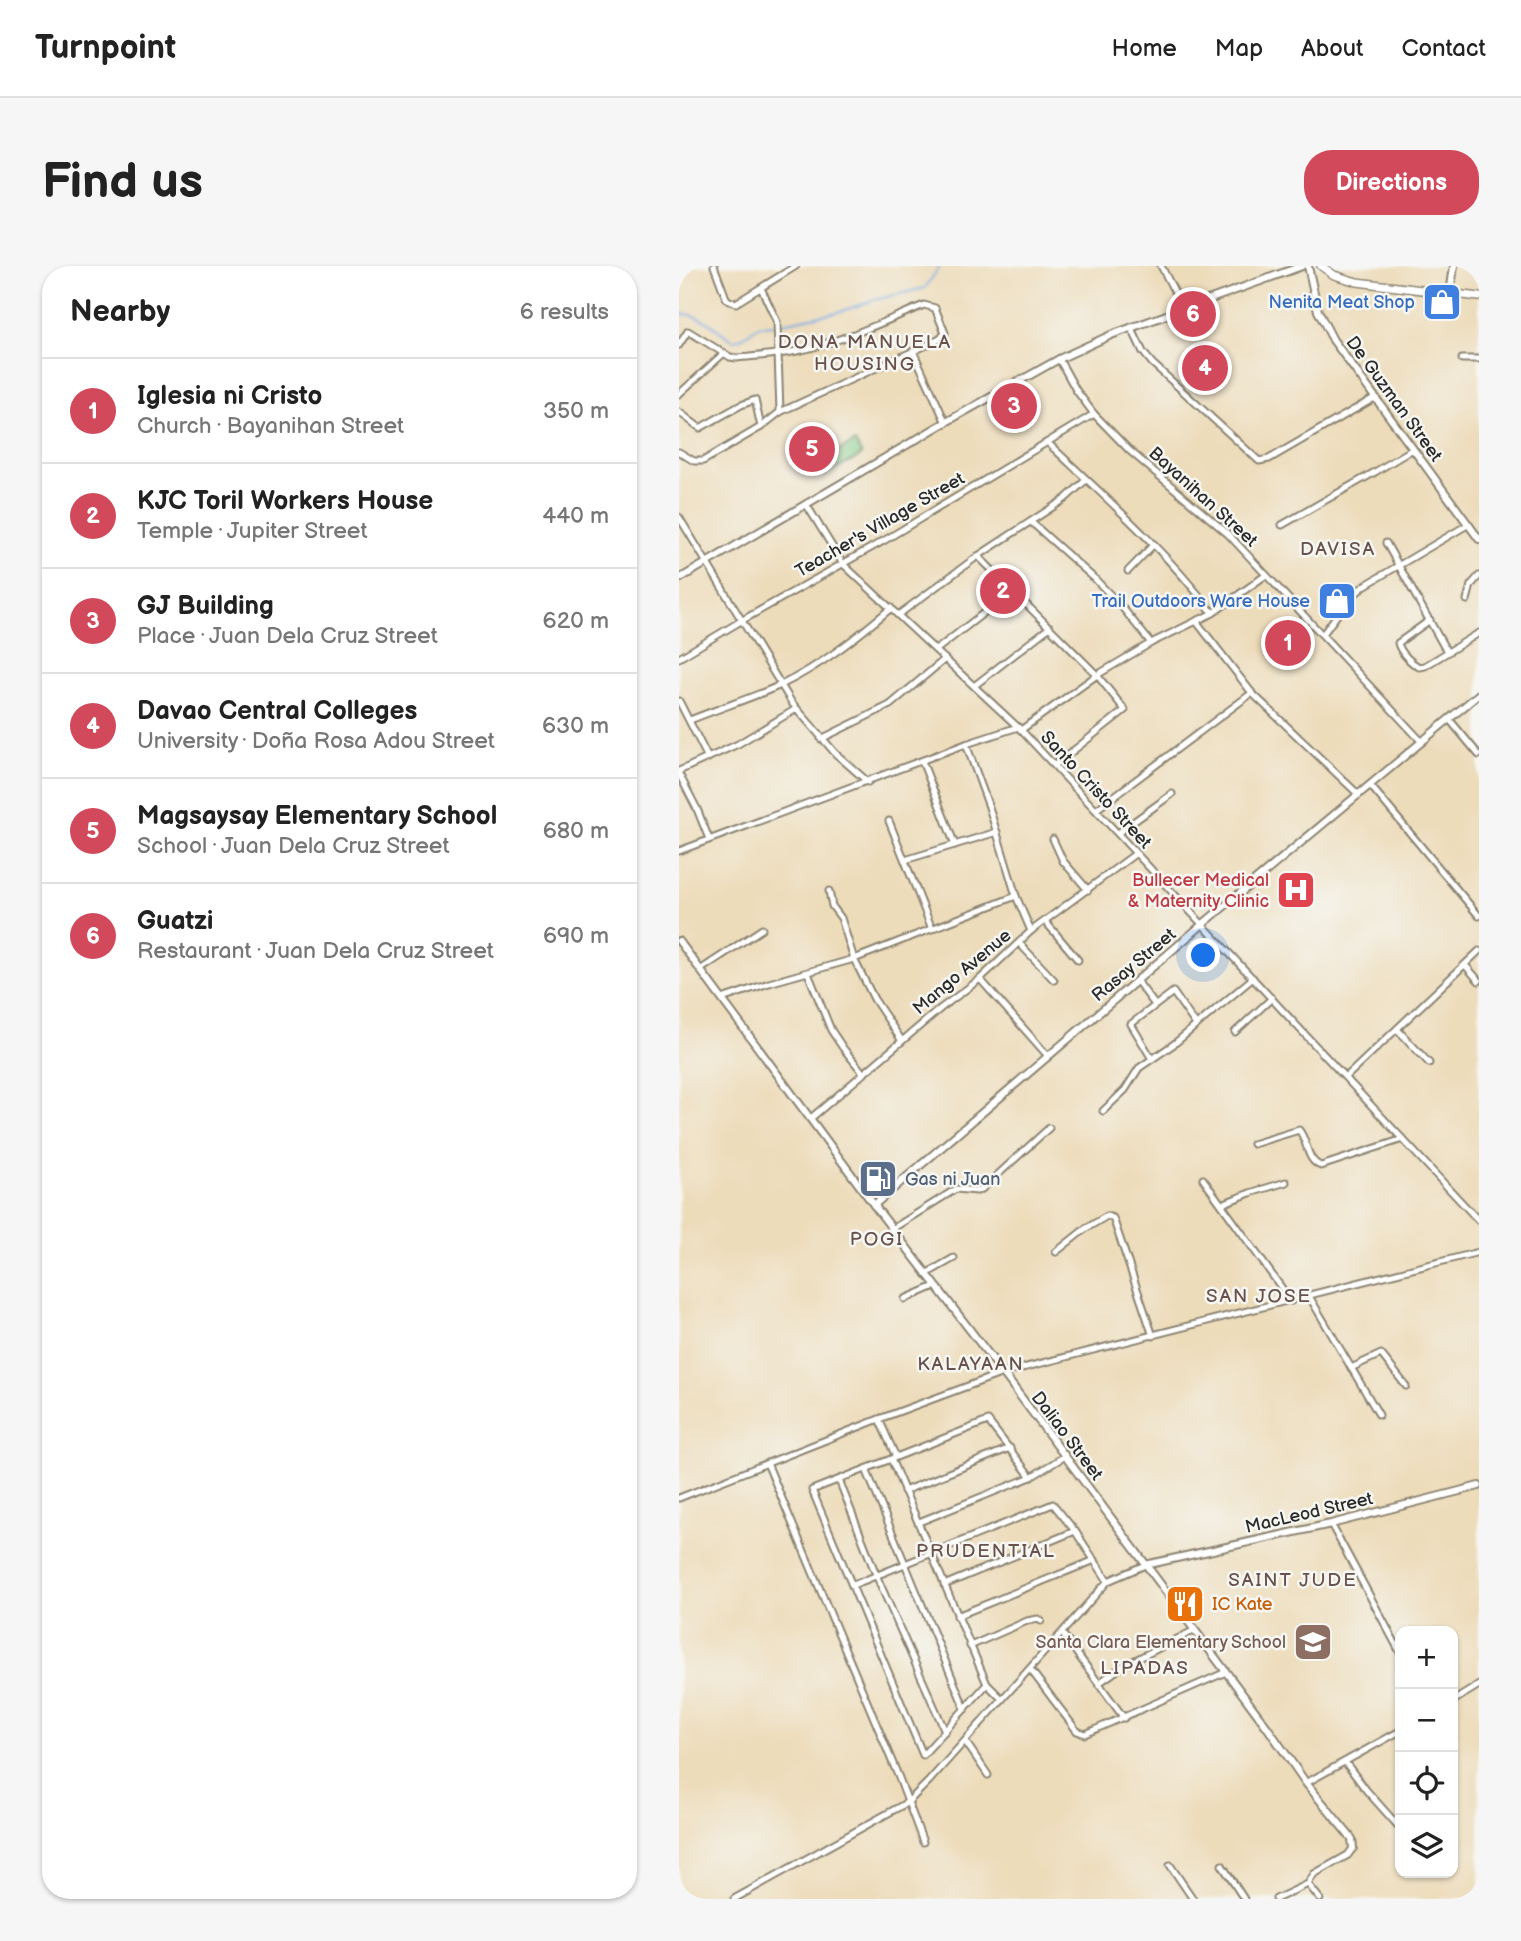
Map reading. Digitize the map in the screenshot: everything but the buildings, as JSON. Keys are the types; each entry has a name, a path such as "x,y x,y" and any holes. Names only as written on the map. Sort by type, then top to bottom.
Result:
{"main road":[{"path":"1321,266 1348,280 1479,297"}],"street":[{"path":"724,266 715,268 726,298 733,303 741,301 796,266"},
{"path":"1161,266 1183,308"},
{"path":"679,579 1059,359 1131,327 1302,266"},
{"name":"De Guzman Street","path":"1308,266 1322,322 1413,449 1476,530 1479,539"},
{"path":"1450,294 1454,266"},
{"path":"761,288 777,322 780,412"},
{"path":"679,345 688,331 723,354 737,358 800,351 850,336 924,305 935,308 944,329 943,337 780,412 761,427 699,462 679,452"},
{"path":"1131,327 1152,363 1261,461 1269,459 1376,397"},
{"path":"913,351 946,423"},
{"path":"679,394 723,354"},
{"name":"Bayanihan Street","path":"1059,359 1076,390 1094,414 1130,451 1228,534 1422,742"},
{"path":"1462,359 1479,359"},
{"path":"679,412 700,428 755,400 761,427"},
{"name":"Teacher's Village Street","path":"679,658 1094,414"},
{"path":"1048,443 1154,544 1188,580 1213,613"},
{"path":"1282,525 1413,449"},
{"path":"898,615 978,556 1065,499 1086,480"},
{"name":"Santo Cristo Street","path":"806,504 843,564 1055,765 1135,854 1479,1220"},
{"path":"679,517 796,709 835,754 868,782"},
{"path":"1031,522 1095,579 1151,643"},
{"path":"1323,634 1349,600 1364,586 1469,524"},
{"path":"1386,543 1447,652"},
{"path":"1128,571 1154,544"},
{"path":"978,556 1097,675 1125,710 1055,765"},
{"path":"679,851 966,744 1019,728 1097,675 1151,643 1213,613 1266,575"},
{"path":"1467,600 1471,585 1479,576"},
{"path":"936,650 1012,591"},
{"path":"690,720 780,685 811,668 838,651 891,608"},
{"path":"1430,620 1398,643 1419,667 1479,633"},
{"path":"1196,621 1252,693 1359,795"},
{"path":"974,686 1050,627"},
{"path":"821,738 890,705 946,659"},
{"path":"1097,809 1252,693"},
{"name":"Rasay Street","path":"874,1205 1203,924 1479,694"},
{"path":"679,701 708,758"},
{"path":"709,839 679,773 750,737 796,709"},
{"path":"1449,719 1479,755"},
{"path":"966,744 1016,896 1031,931"},
{"path":"922,761 955,845"},
{"path":"1370,785 1479,916"},
{"path":"1118,833 1172,794"},
{"path":"889,821 932,929"},
{"path":"905,860 997,832"},
{"path":"1053,839 1063,860 1089,890"},
{"name":"Mango Avenue","path":"811,1118 980,979 1031,931 1135,854"},
{"path":"829,891 832,906 841,918 854,959 874,999 902,1041"},
{"path":"722,999 854,959 1016,896"},
{"path":"1045,921 1078,960"},
{"path":"700,970 762,929"},
{"name":"Daliao Street","path":"679,941 874,1205 1195,1630 1306,1783 1352,1839 1353,1848"},
{"path":"1019,943 1054,980"},
{"path":"1346,1077 1479,951"},
{"path":"1465,965 1479,981"},
{"path":"808,973 831,1030 864,1074"},
{"path":"1103,1111 1125,1090 1139,1068 1253,978"},
{"path":"980,979 1048,1056"},
{"path":"1137,981 1155,1005"},
{"path":"1152,1059 1131,1024 1155,1005 1173,992 1196,1025"},
{"path":"1235,1032 1272,998"},
{"path":"1397,1029 1429,1063"},
{"path":"892,1229 956,1189 982,1189 1049,1128"},
{"path":"1253,1144 1299,1130 1303,1133 1313,1163 1321,1166 1403,1139"},
{"path":"1203,1179 1291,1301"},
{"path":"1222,1204 1286,1182"},
{"path":"1056,1252 1085,1229 1107,1216 1113,1218 1153,1336"},
{"path":"679,1498 1003,1373 1479,1252"},
{"path":"926,1274 954,1258"},
{"path":"905,1299 935,1286"},
{"path":"1309,1296 1379,1415"},
{"path":"1351,1368 1381,1354 1406,1386"},
{"path":"879,1419 904,1491 986,1684 1002,1699"},
{"path":"986,1684 923,1755 812,1490 989,1421 1031,1476"},
{"path":"904,1491 1010,1448"},
{"path":"919,1522 1031,1476 1065,1456"},
{"path":"767,1463 821,1588 923,1842"},
{"path":"866,1469 965,1709"},
{"path":"839,1480 877,1577 945,1731"},
{"name":"MacLeod Street","path":"1145,1565 1331,1524 1479,1486"},
{"path":"853,1586 1053,1504 1075,1531 1108,1581"},
{"path":"1331,1524 1395,1643"},
{"path":"944,1585 1075,1531"},
{"path":"957,1616 1095,1560"},
{"path":"734,1899 908,1801 1108,1581 1145,1565"},
{"path":"970,1646 1027,1622 1038,1619 1041,1621"},
{"path":"1099,1683 1123,1666 1195,1630"},
{"path":"1062,1633 1124,1718"},
{"path":"1030,1669 1081,1734 1124,1718 1226,1672"},
{"path":"1458,1698 1479,1685"},
{"path":"1306,1783 1395,1734"},
{"path":"965,1741 988,1775"},
{"path":"1345,1762 1395,1822"},
{"path":"1276,1899 1308,1884 1314,1874 1348,1855 1353,1848"},
{"path":"1170,1865 1193,1899"},
{"path":"1222,1865 1244,1899"},
{"path":"1308,1884 1320,1899"}],"green space":[{"path":"855,442 862,455 823,476 816,463"}],"waterway":[{"path":"782,323 842,311 925,288 940,266"},
{"path":"679,313 703,319 734,341 758,326 774,325"}],"place":[{"name":"Nenita Meat Shop","path":"1442,302"},
{"name":"Guatzi","path":"1193,314"},
{"name":"Davao Central Colleges","path":"1205,368"},
{"name":"GJ Building","path":"1014,406"},
{"name":"Magsaysay Elementary School","path":"812,449"},
{"name":"KJC Toril Workers House","path":"1003,591"},
{"name":"Trail Outdoors Ware House","path":"1337,601"},
{"name":"Iglesia ni Cristo","path":"1288,643"},
{"name":"Bullecer Medical & Maternity Clinic","path":"1296,890"},
{"name":"Gas ni Juan","path":"878,1179"},
{"name":"IC Kate","path":"1185,1604"},
{"name":"Santa Clara Elementary School","path":"1313,1642"}],"district":[{"name":"DONA MANUELA HOUSING","path":"865,353"},
{"name":"DAVISA","path":"1338,549"},
{"name":"POGI","path":"877,1239"},
{"name":"SAN JOSE","path":"1259,1296"},
{"name":"KALAYAAN","path":"971,1364"},
{"name":"PRUDENTIAL","path":"986,1551"},
{"name":"SAINT JUDE","path":"1293,1580"},
{"name":"LIPADAS","path":"1145,1668"}]}
